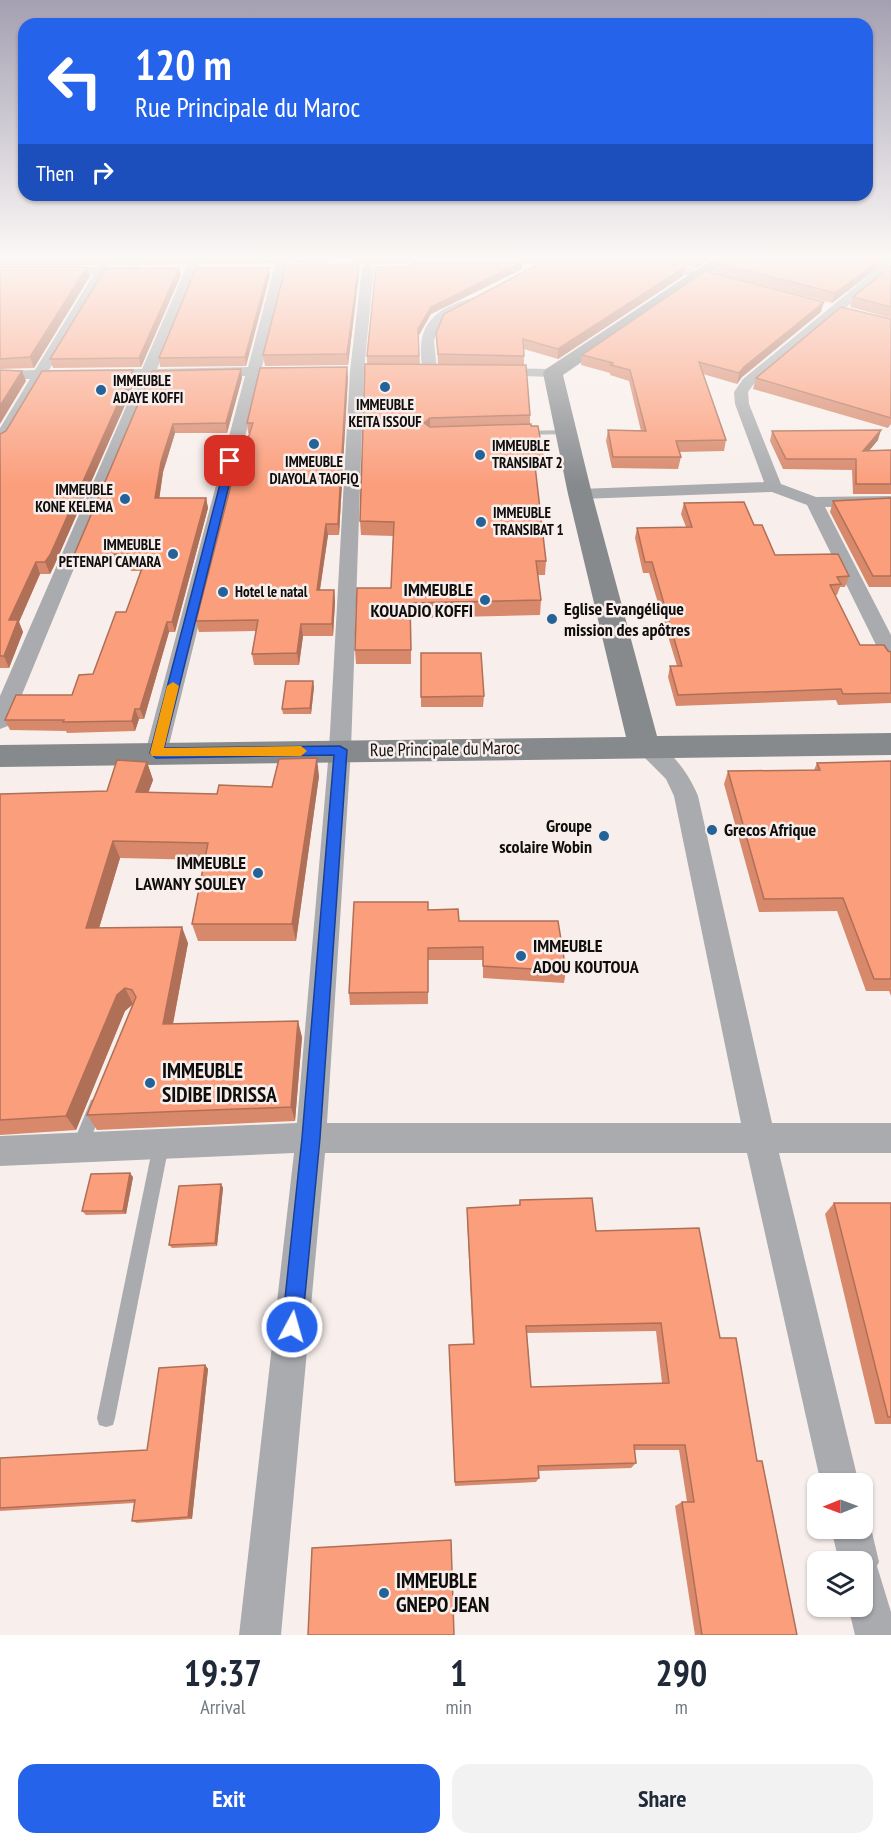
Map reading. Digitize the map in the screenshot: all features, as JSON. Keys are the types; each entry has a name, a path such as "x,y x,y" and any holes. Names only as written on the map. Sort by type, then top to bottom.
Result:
{"street":[{"path":"0,441 64,333"},
{"path":"0,721 163,333"},
{"path":"156,753 263,333"},
{"path":"260,1635 311,1138 340,750 357,371 361,333"},
{"path":"428,333 426,339 430,370"},
{"path":"475,371 553,373 612,333"},
{"path":"774,487 742,404 741,393 748,382 813,333"},
{"path":"0,375 311,371"},
{"path":"553,373 580,494 644,746 672,769 682,781 686,796 760,1140 837,1473"},
{"path":"580,494 774,487 814,502 891,501"},
{"path":"814,502 891,655"},
{"name":"Rue Principale du Maroc","path":"0,756 891,744"},
{"path":"0,1151 311,1138 760,1140 891,1138"},
{"path":"872,1617 876,1635"}],"lane":[{"path":"510,434 566,432"},
{"path":"80,1146 101,1094"},
{"path":"106,1418 162,1144"}],"building":[{"path":"0,333 45,333 30,357 0,359"},
{"path":"66,333 150,333 139,358 50,359"},
{"path":"169,333 251,333 245,357 159,358"},
{"path":"269,333 350,333 347,354 263,355"},
{"path":"369,333 418,333 419,356 367,356"},
{"path":"436,333 582,333 558,349 523,339 524,356 438,354"},
{"path":"614,333 785,333 739,373 699,362 726,440 676,441 681,457 613,457 608,430 646,431 630,370 582,355"},
{"path":"810,333 891,333 891,418 756,378"},
{"path":"365,364 526,365 530,415 430,418 424,423 430,427 531,424 531,426 538,426 543,456 534,457 546,561 536,561 541,600 410,603 411,650 355,650 357,588 391,588 394,522 360,521"},
{"path":"347,367 338,524 326,524 317,590 334,590 332,624 301,624 297,653 252,654 258,620 196,621 235,469 238,469 253,423 247,423 260,368"},
{"path":"241,369 226,423 173,424 161,462 155,498 206,498 172,622 167,622 140,709 135,709 132,721 5,720 16,695 72,695 79,675 93,674 116,612 126,612 145,560 128,561 130,554 74,555 152,371"},
{"path":"0,370 22,371 0,406"},
{"path":"133,370 50,555 45,562 36,562 9,620 18,620 4,656 0,656 0,434 6,431 42,371"},
{"path":"881,430 863,451 891,450 891,484 856,484 856,459 786,459 772,431"},
{"path":"891,498 891,576 873,576 833,501"},
{"path":"744,502 754,525 762,525 775,555 838,554 849,576 837,577 841,584 830,585 860,645 884,645 891,652 891,693 843,694 841,689 678,695 670,666 682,666 652,562 645,562 637,528 692,527 684,503"},
{"path":"421,653 481,653 484,696 421,697"},
{"path":"286,681 313,681 310,708 282,709"},
{"path":"317,758 292,924 192,924 208,843 113,841 86,928 182,927 163,1024 298,1021 291,1107 87,1115 136,997 132,990 125,988 117,995 66,1116 0,1120 0,794 107,791 117,760 147,762 136,792 217,794 219,785 272,787 279,759"},
{"path":"891,761 891,979 874,979 843,898 764,899 728,771 820,770 817,763"},
{"path":"354,902 428,902 428,910 458,909 459,921 558,921 566,971 483,966 483,947 428,948 428,992 349,993"},
{"path":"130,1173 123,1211 82,1211 91,1174"},
{"path":"221,1184 215,1243 169,1245 179,1186"},
{"path":"592,1198 596,1231 699,1228 720,1338 736,1338 757,1461 762,1461 797,1635 702,1635 682,1502 694,1502 685,1445 634,1445 636,1463 538,1466 539,1478 455,1482 449,1345 474,1344 467,1208 520,1205 520,1200","holes":["661,1323 669,1383 531,1387 526,1326"]},
{"path":"834,1203 891,1203 891,1417 888,1417"},
{"path":"205,1365 188,1517 132,1521 135,1500 0,1508 0,1458 147,1450 159,1368"},
{"name":"IMMEUBLE GNEPO JEAN","path":"451,1540 454,1635 308,1635 312,1548"}],"slow traffic":[{"path":"173,686 156,753 301,751"}],"place":[{"name":"IMMEUBLE KEITA ISSOUF","path":"385,387"},
{"name":"IMMEUBLE ADAYE KOFFI","path":"101,390"},
{"name":"IMMEUBLE DIAYOLA TAOFIQ","path":"314,444"},
{"name":"IMMEUBLE TRANSIBAT 2","path":"480,455"},
{"name":"IMMEUBLE KONE KELEMA","path":"125,499"},
{"name":"IMMEUBLE TRANSIBAT 1","path":"481,522"},
{"name":"IMMEUBLE PETENAPI CAMARA","path":"173,554"},
{"name":"Hotel le natal","path":"223,592"},
{"name":"IMMEUBLE KOUADIO KOFFI","path":"485,600"},
{"name":"Eglise Evangélique mission des apôtres","path":"552,619"},
{"name":"Grecos Afrique","path":"712,830"},
{"name":"Groupe scolaire Wobin","path":"604,836"},
{"name":"IMMEUBLE LAWANY SOULEY","path":"258,873"},
{"name":"IMMEUBLE ADOU KOUTOUA","path":"521,956"},
{"name":"IMMEUBLE SIDIBE IDRISSA","path":"150,1083"},
{"name":"IMMEUBLE GNEPO JEAN","path":"384,1593"}],"route":[{"path":"230,461 156,753 340,750 311,1138 292,1327"}]}
